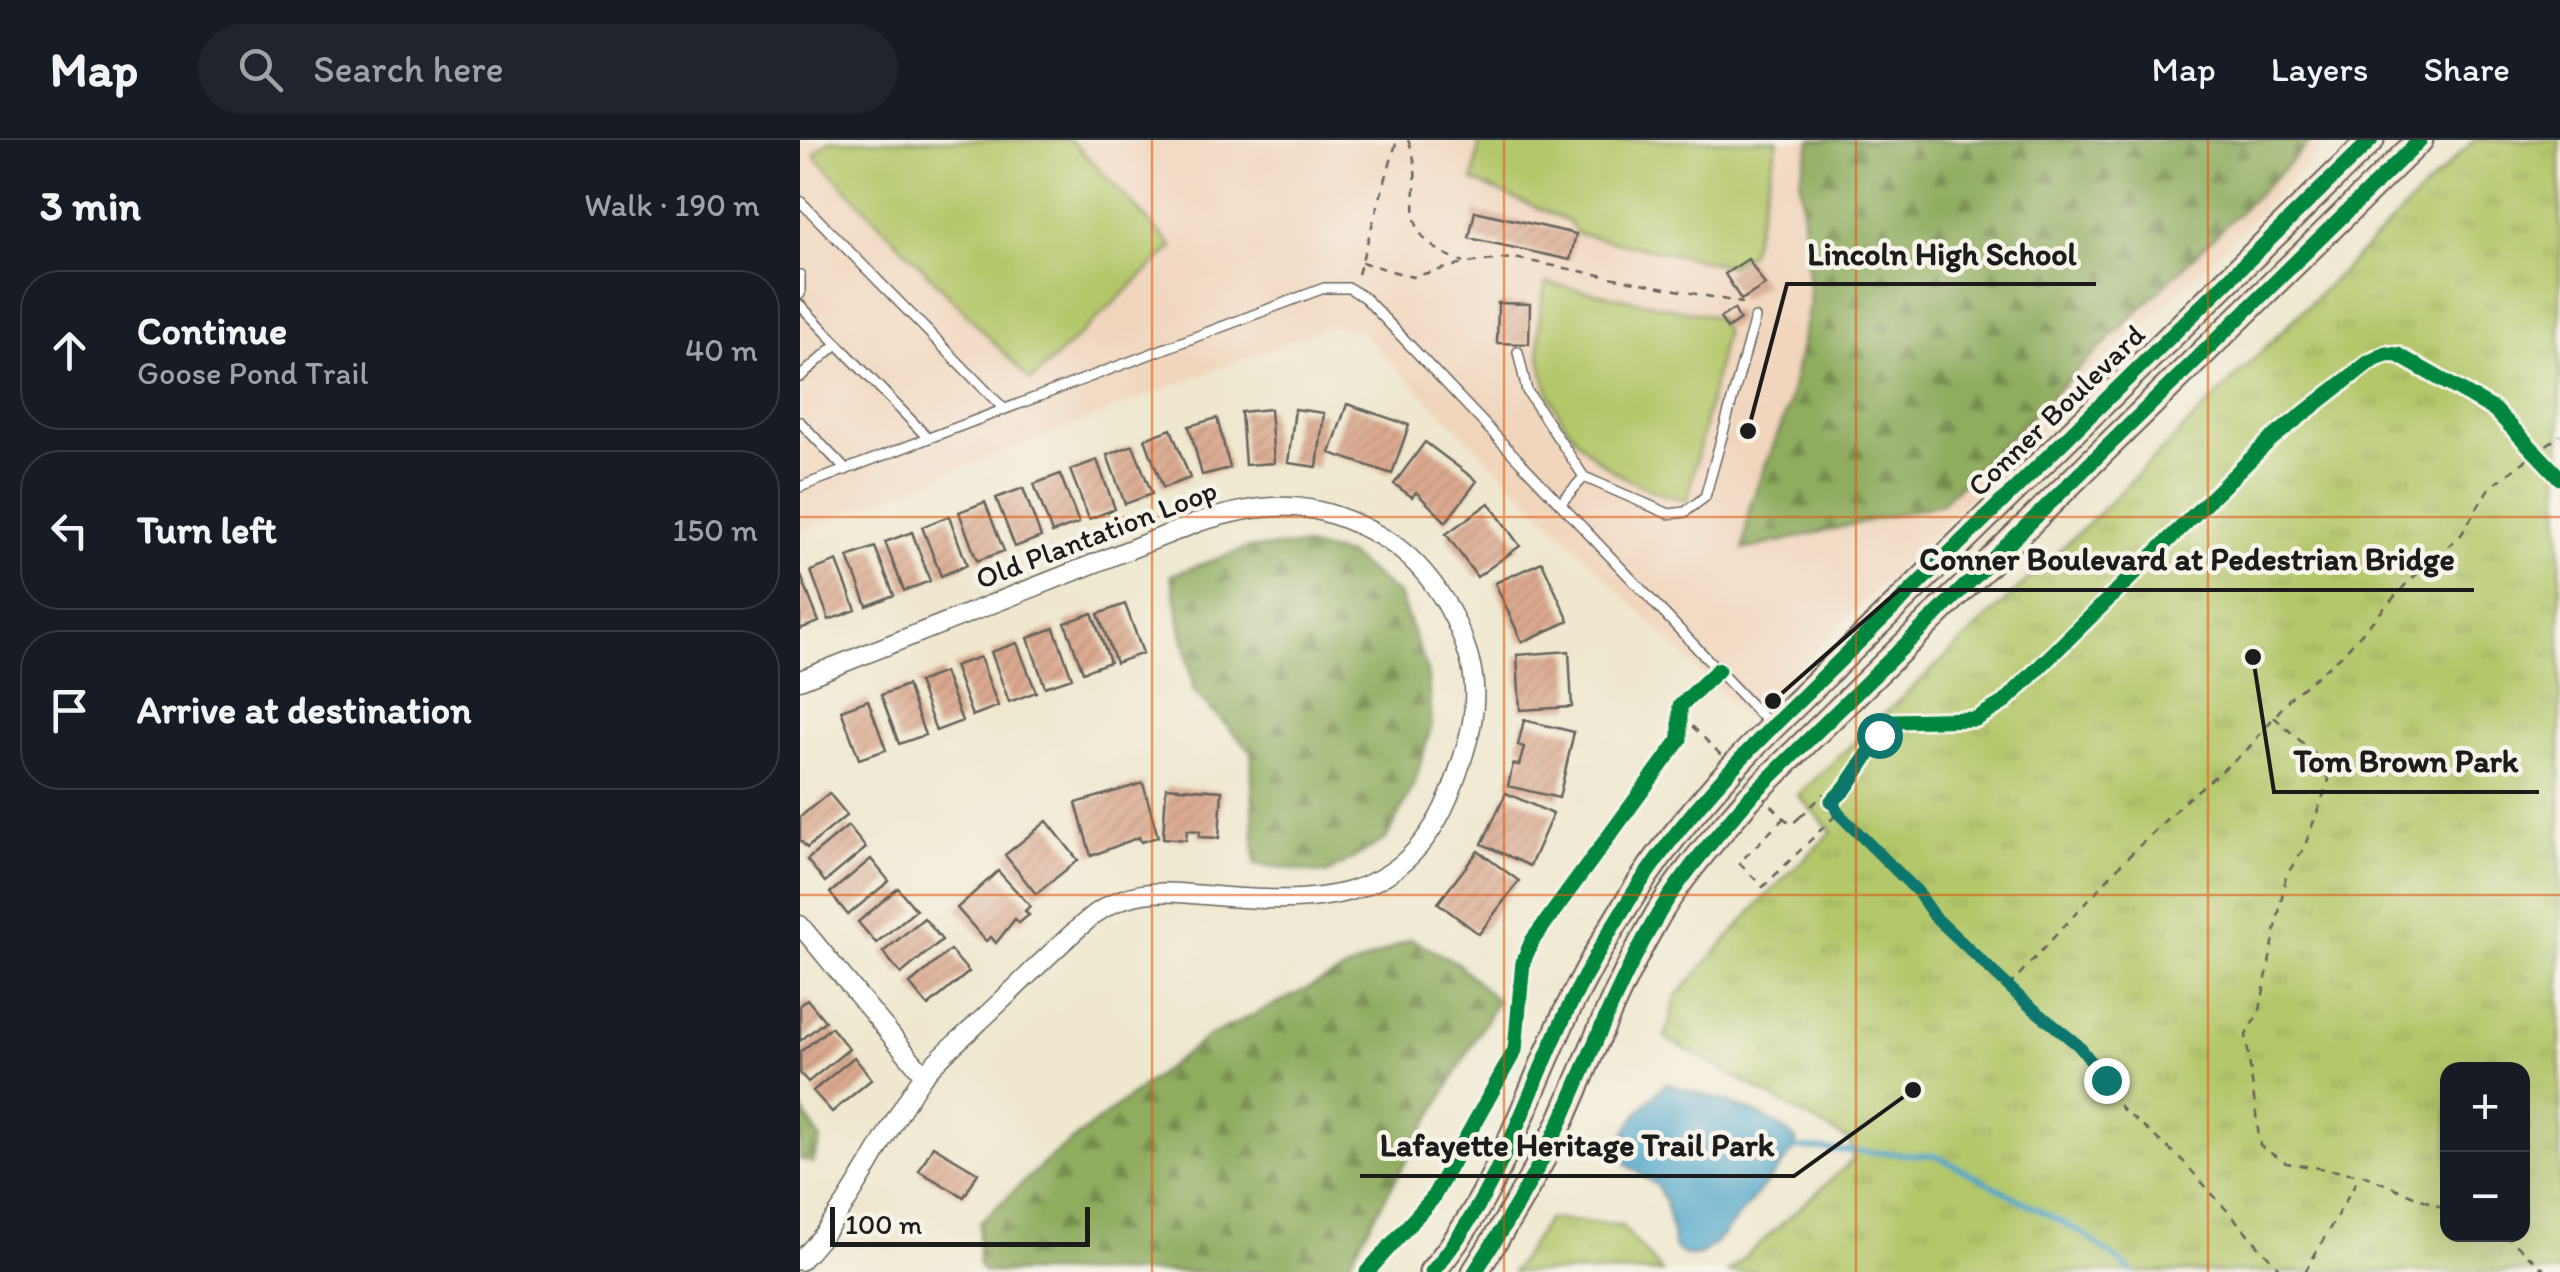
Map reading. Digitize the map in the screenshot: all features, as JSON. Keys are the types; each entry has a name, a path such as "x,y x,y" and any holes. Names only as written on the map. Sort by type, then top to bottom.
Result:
{"main road":[{"name":"Conner Boulevard","path":"1432,1272 1487,1192 1526,1112 1566,1014 1622,905 1692,811 1772,727 2371,140"},
{"name":"Conner Boulevard","path":"1475,1272 1522,1199 1562,1119 1598,1030 1653,922 1694,862 1797,751 2420,140"},
{"path":"1772,727 1797,751"}],"street":[{"name":"Old Plantation Loop","path":"800,680 1199,522 1260,504 1329,513 1386,539 1431,580 1453,616 1469,656 1475,694 1473,732 1445,806 1432,830 1384,878 1358,892 1309,901 1159,890 1114,901 924,1075 816,1245 800,1261"},
{"path":"800,925 924,1075"}],"lane":[{"path":"800,201 1004,409"},
{"path":"800,275 800,294"},
{"path":"800,487 1324,288 1349,288 1364,298 1772,727"},
{"path":"800,305 928,438"},
{"path":"1518,352 1527,391 1584,477 1669,514 1685,512 1704,498 1756,318"},
{"path":"800,377 838,344"},
{"path":"800,422 846,470"},
{"path":"1560,504 1584,477"}],"path":[{"path":"1358,274 1397,140"},
{"path":"1408,140 1418,162 1411,205 1416,230 1444,255 1466,263"},
{"path":"1361,262 1412,277 1466,263 1514,258 1742,303"},
{"path":"2008,987 2087,898 2187,799 2246,751 2273,716 2341,656 2406,583 2462,535 2489,488 2530,447 2560,435"},
{"path":"2530,447 2548,465"},
{"path":"1680,738 1680,706 1689,698"},
{"path":"1681,715 1791,825 1824,794 2008,987 2078,1045 2121,1108 2182,1160 2282,1272"},
{"path":"2273,716 2318,756 2329,780 2304,848 2286,876 2260,1010 2246,1036 2260,1146 2286,1162 2360,1174 2440,1207"},
{"path":"1784,818 1739,863 1762,887 1825,826 1846,790"},
{"path":"2305,1272 2360,1174"},
{"path":"2513,1242 2547,1272"}],"shaded area":[{"path":"800,140 2332,140 1746,718 1360,331 1331,325 800,531"}],"green space":[{"path":"830,140 1071,140 1173,247 1031,381 814,155"},
{"path":"1480,140 1778,140 1750,253 1730,266 1578,234 1569,221 1473,181"},
{"path":"1811,140 2313,140 1941,504 1743,550 1750,505 1788,408 1810,301 1800,179"},
{"path":"2474,140 2560,140 2560,1272 1728,1272 1853,1160 1850,1141 1665,1038 1676,997 1760,902 1832,832 1798,795 2092,520"},
{"path":"1546,283 1717,317 1725,333 1687,501 1649,489 1616,472 1588,450 1566,424 1550,394 1541,360 1539,323"},
{"path":"1303,546 1348,555 1399,595 1427,670 1432,724 1414,785 1386,839 1326,874 1255,864 1251,751 1194,692 1171,575 1248,548"},
{"path":"1411,939 1456,962 1497,1001 1343,1272 983,1272 978,1262 980,1222 1051,1157 1207,1037"},
{"path":"800,1107 821,1140 813,1163 800,1159"},
{"path":"1548,1219 1621,1225 1662,1272 1512,1272"}],"water":[{"path":"1666,1083 1752,1111 1796,1140 1796,1148 1716,1243 1700,1255 1686,1256 1675,1249 1666,1203 1656,1185 1620,1160 1628,1128"}],"building":[{"path":"1475,211 1576,234 1570,260 1469,238"},
{"path":"1748,259 1765,285 1741,300 1725,274"},
{"path":"1498,303 1530,304 1529,344 1497,343"},
{"path":"1734,309 1740,320 1727,329 1720,318"},
{"path":"1347,404 1409,425 1392,474 1330,453"},
{"path":"1270,409 1274,463 1245,465 1241,412"},
{"path":"1295,409 1324,413 1317,467 1288,463"},
{"path":"1217,418 1230,468 1202,475 1189,426"},
{"path":"1171,429 1190,478 1163,488 1145,439"},
{"path":"1425,442 1477,481 1446,522 1416,492 1412,497 1394,484"},
{"path":"1133,445 1152,494 1125,504 1107,455"},
{"path":"1097,460 1115,509 1089,519 1070,470"},
{"path":"1060,474 1079,523 1052,533 1034,484"},
{"path":"1023,488 1041,537 1015,547 996,498"},
{"path":"985,502 1004,551 977,561 959,512"},
{"path":"1489,503 1520,546 1477,577 1446,534"},
{"path":"949,516 967,565 941,576 922,527"},
{"path":"912,532 930,581 904,591 885,542"},
{"path":"875,547 894,595 867,606 848,557"},
{"path":"837,561 856,610 829,620 811,571"},
{"path":"1542,562 1569,621 1522,642 1495,583"},
{"path":"800,573 819,622 800,629"},
{"path":"1125,604 1143,653 1116,663 1098,614"},
{"path":"1092,613 1110,662 1083,672 1065,623"},
{"path":"1054,628 1072,678 1045,687 1028,638"},
{"path":"1017,643 1036,692 1009,702 991,652"},
{"path":"1569,651 1572,707 1520,710 1517,655"},
{"path":"980,657 998,706 972,716 954,666"},
{"path":"944,672 962,721 936,731 918,682"},
{"path":"907,685 925,735 899,744 881,695"},
{"path":"868,700 886,750 859,759 841,710"},
{"path":"1524,720 1574,732 1559,798 1508,786 1513,764 1519,765 1524,747 1518,745"},
{"path":"1143,783 1158,837 1141,842 1139,837 1091,856 1076,803"},
{"path":"1166,787 1222,791 1219,838 1199,837 1200,831 1187,830 1186,840 1163,838"},
{"path":"829,793 847,815 807,848 800,840 800,817"},
{"path":"1506,793 1553,814 1530,866 1482,844"},
{"path":"1047,821 1078,860 1036,894 1005,855"},
{"path":"848,826 866,848 825,882 807,860"},
{"path":"1478,851 1519,881 1479,934 1438,903"},
{"path":"871,859 889,881 848,915 830,893"},
{"path":"998,871 1030,906 1025,911 1029,915 1019,923 1015,919 996,943 991,937 986,941 957,908"},
{"path":"898,888 916,910 876,943 858,922"},
{"path":"924,918 942,940 901,974 883,952"},
{"path":"950,950 969,972 928,1006 910,984"},
{"path":"807,999 825,1021 800,1041 800,1005"},
{"path":"831,1027 849,1049 808,1082 800,1073 800,1052"},
{"path":"854,1057 872,1079 832,1112 813,1091"},
{"path":"933,1146 978,1173 964,1197 919,1171"}],"waterway":[{"path":"1796,1148 1937,1156 2082,1233 2133,1272"}],"cycle path":[{"path":"1432,1272 1493,1178 1589,968 1634,893 1682,825 1772,727 2371,140"},
{"path":"1475,1272 1552,1139 1615,997 1652,925 1710,844 1749,798 2420,140"},
{"path":"1832,801 1895,721 1976,719 2003,703 2270,440 2368,363 2386,354 2398,355 2495,410 2560,478"},
{"path":"1367,1272 1432,1199 1515,1050 1523,962 1532,941 1680,739 1680,706 1718,670"}],"place":[{"name":"Lincoln High School","path":"1748,431"},
{"name":"Tom Brown Park","path":"2253,657"},
{"name":"Conner Boulevard at Pedestrian Bridge","path":"1773,701"},
{"name":"Lafayette Heritage Trail Park","path":"1913,1090"}],"route":[{"path":"1879,735 1846,790 1832,801 1838,813 1917,891 1935,917 1987,968 2078,1045 2106,1080"}]}
